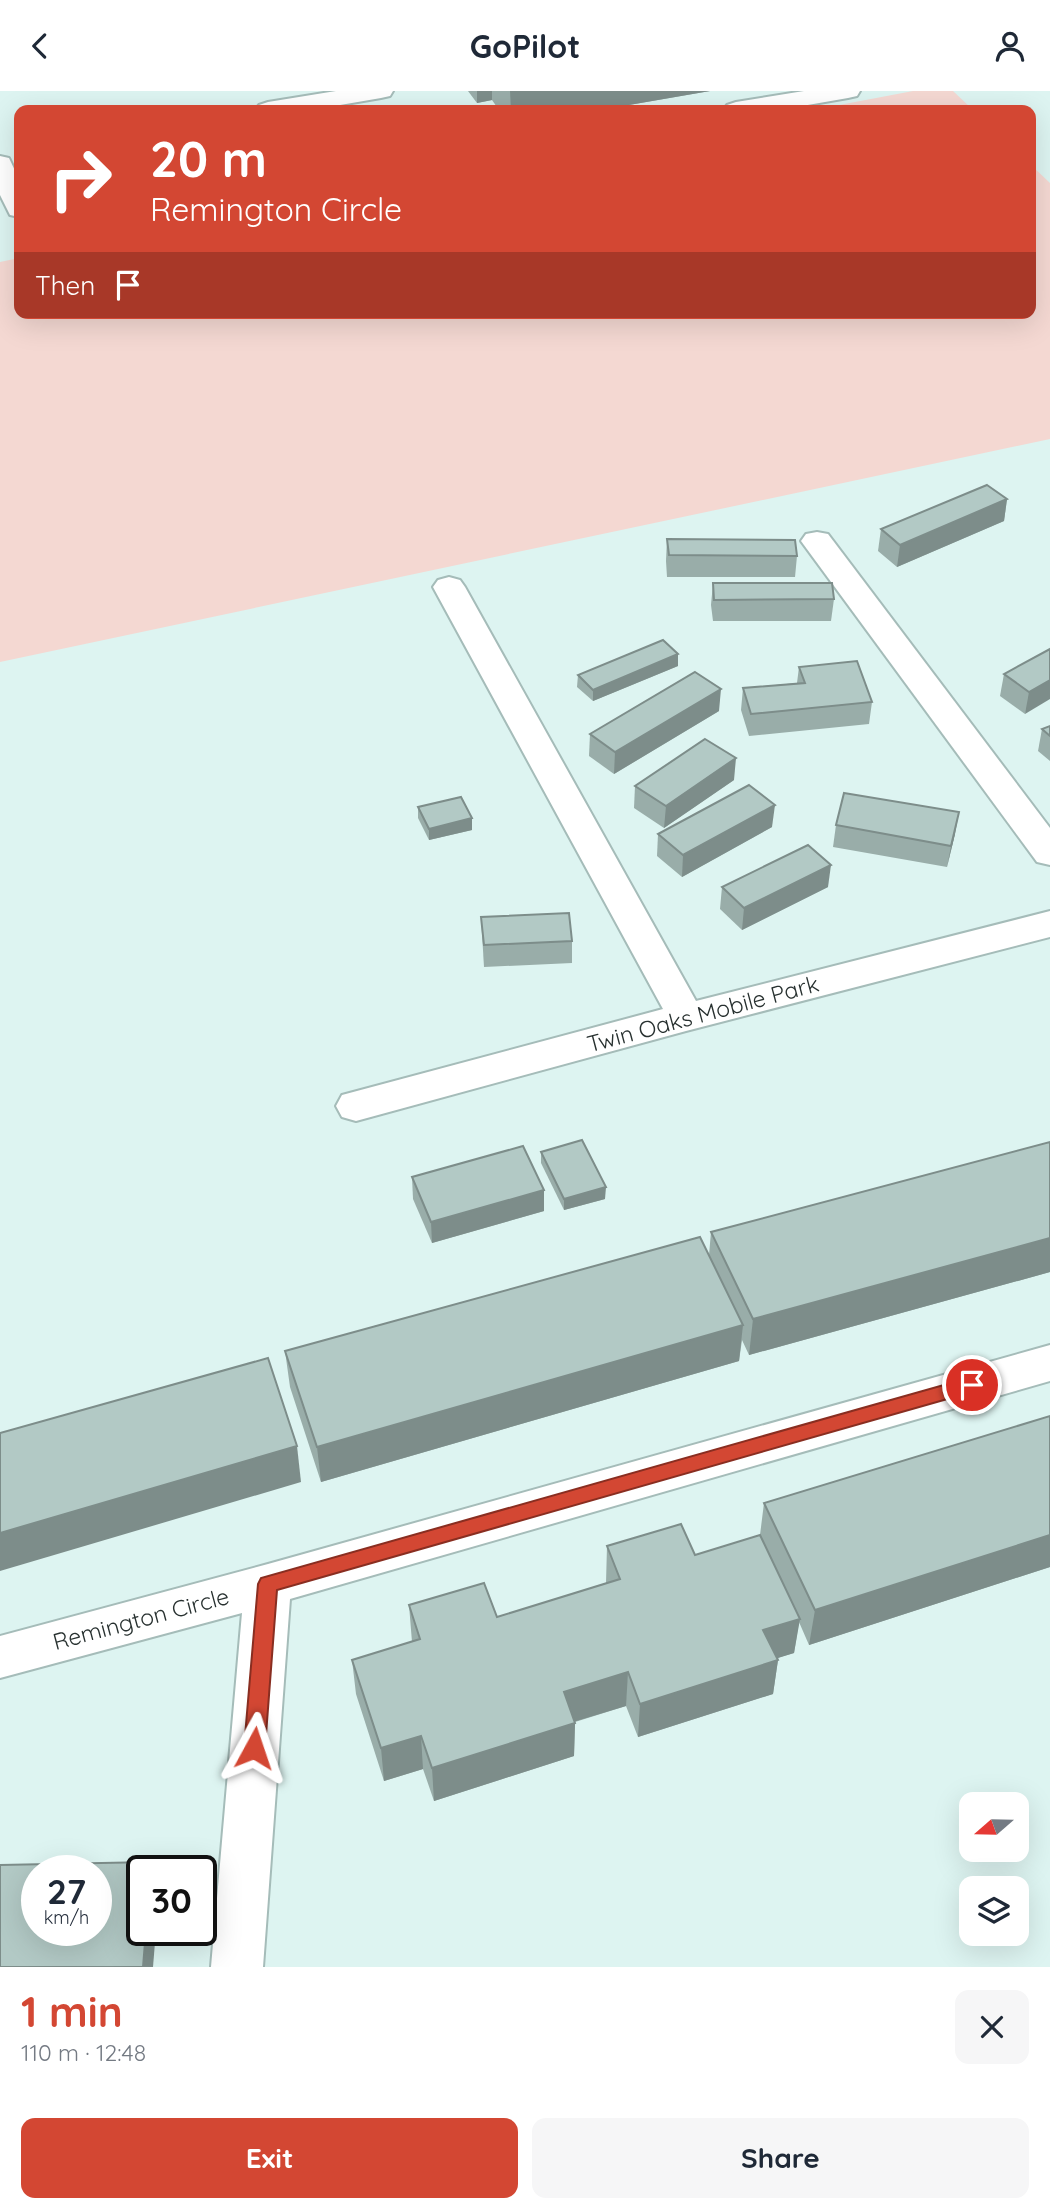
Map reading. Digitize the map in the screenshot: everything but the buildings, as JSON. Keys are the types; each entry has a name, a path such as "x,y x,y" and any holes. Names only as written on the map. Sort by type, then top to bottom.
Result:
{"street":[{"path":"280,103 381,91"},
{"path":"765,105 848,91"},
{"path":"0,164 14,197"},
{"path":"817,541 1050,853"},
{"path":"449,587 686,1017"},
{"name":"Twin Oaks Mobile Park","path":"356,1106 686,1017 1050,924"},
{"name":"Remington Circle","path":"0,1657 1050,1363"},
{"path":"237,1967 268,1584"}],"shaded area":[{"path":"913,91 953,91 968,105 839,105"},
{"path":"1036,170 1050,183 1050,439 0,662 0,262 14,259 14,319 1036,319"}],"route":[{"path":"254,1748 268,1584 972,1385"}]}
